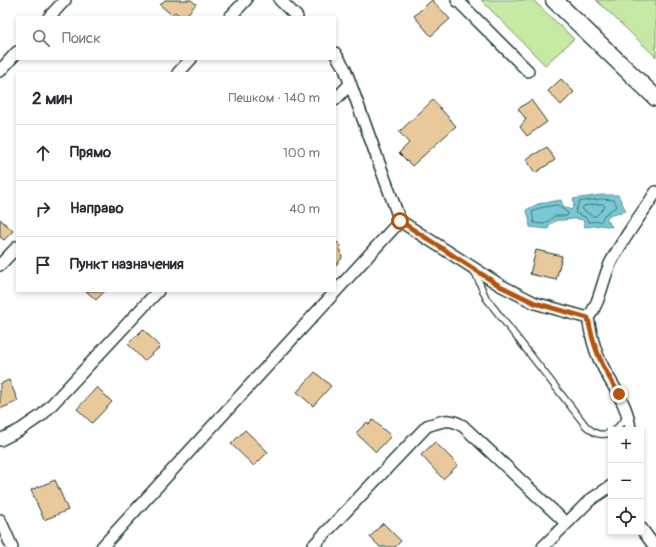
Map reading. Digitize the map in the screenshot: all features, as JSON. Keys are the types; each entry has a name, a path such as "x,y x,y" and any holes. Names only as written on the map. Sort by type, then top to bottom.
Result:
{"main road":[{"path":"554,0 656,98"}],"street":[{"path":"50,16 65,0"},
{"path":"231,16 246,0"},
{"path":"280,0 297,16"},
{"path":"457,0 528,71"},
{"path":"0,70 16,53"},
{"path":"336,55 345,69 400,221 500,286 535,303 588,318"},
{"path":"179,72 190,60"},
{"path":"336,99 350,84"},
{"path":"630,427 629,415 619,394 601,365 593,344 588,318 595,308 610,263 656,192"},
{"path":"336,291 400,221"},
{"path":"0,265 16,248"},
{"path":"0,440 20,430 42,415 157,292"},
{"path":"102,547 335,292"},
{"path":"312,547 427,426 442,420 455,421 463,426 566,523"},
{"path":"543,547 590,500 608,488"},
{"path":"0,520 12,547"},
{"path":"644,532 655,547"}],"lane":[{"path":"473,268 486,298 586,426 594,434 601,436 608,434"},
{"path":"618,427 629,415"}],"green space":[{"path":"481,0 533,0 574,39 545,65"},
{"path":"596,0 656,0 656,57"}],"water":[{"path":"602,195 618,195 626,211 612,214 606,218 612,227 601,225 585,227 583,220 577,219 557,220 550,224 548,229 530,227 529,217 526,210 538,204 561,200 563,206 571,210 574,206 573,199"}],"building":[{"path":"165,0 191,0 196,4 186,16 180,16 175,12 172,15 160,5"},
{"path":"432,0 450,19 431,36 414,16"},
{"path":"561,79 574,92 561,105 548,91"},
{"path":"433,100 456,126 412,166 399,153 409,143 399,132"},
{"path":"531,100 547,122 527,136 520,127 526,119 518,109"},
{"path":"547,147 555,160 535,173 526,159"},
{"path":"0,219 13,231 4,240 0,237"},
{"path":"336,241 340,245 342,258 336,265"},
{"path":"536,250 562,256 556,280 530,274"},
{"path":"87,292 104,292 96,300"},
{"path":"143,329 160,347 144,361 128,344"},
{"path":"315,372 331,386 313,406 297,392"},
{"path":"9,380 18,401 0,409 0,384"},
{"path":"97,387 112,402 92,423 77,409"},
{"path":"373,420 391,436 376,452 356,433 367,422 369,424"},
{"path":"245,430 268,452 254,466 231,444"},
{"path":"435,442 458,465 443,479 421,455"},
{"path":"55,480 68,510 44,520 31,490"},
{"path":"383,523 401,541 395,547 380,547 370,537"}],"route":[{"path":"400,221 413,231 500,286 535,303 588,318 593,344 601,365 619,394"}]}
